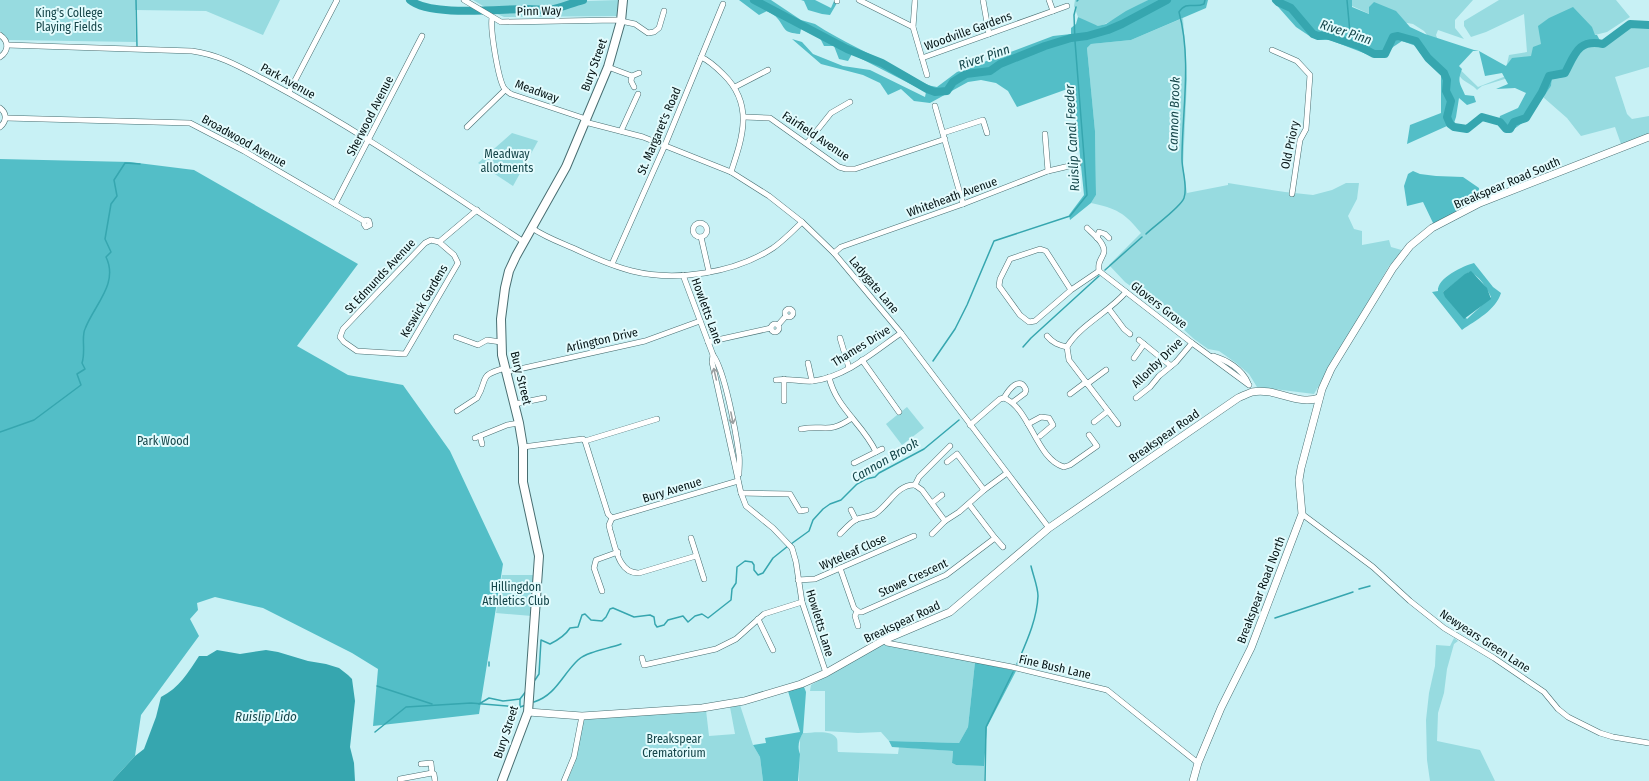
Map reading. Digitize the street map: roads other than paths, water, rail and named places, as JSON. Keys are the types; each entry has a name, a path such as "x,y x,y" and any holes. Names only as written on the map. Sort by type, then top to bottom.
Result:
{"main road":[{"name":"Bury Street","path":"502,781 528,712 539,556 523,482 523,447 520,423 505,370 501,342 505,285 509,271 566,167 586,121 608,67 621,21 623,0"}],"street":[{"path":"289,92 337,0"},
{"name":"Pinn Way","path":"464,0 491,16 505,22 616,20 635,24 646,32 654,32 660,25 664,10"},
{"path":"859,0 913,27"},
{"path":"916,0 913,27 927,75"},
{"path":"983,0 989,34"},
{"path":"1049,0 1053,11"},
{"name":"St. Margaret's Road","path":"612,264 665,145 724,4"},
{"name":"Woodville Gardens","path":"922,58 1067,6"},
{"name":"Meadway","path":"491,16 491,28 500,76 505,90 511,94 586,121"},
{"path":"0,35 4,38 7,45 6,52 0,57"},
{"name":"Sherwood Avenue","path":"335,204 422,36"},
{"name":"Park Avenue","path":"7,45 192,50 209,53 242,67 289,92 422,173 524,242"},
{"name":"Old Priory","path":"1272,50 1296,61 1310,75 1306,129 1300,140 1292,194"},
{"path":"701,56 718,68 735,87 742,103 744,117 740,143 731,172"},
{"path":"608,67 632,76"},
{"path":"735,87 768,70"},
{"path":"632,76 639,72"},
{"path":"632,76 631,81 634,87"},
{"path":"467,127 505,90"},
{"path":"622,131 638,94"},
{"path":"807,144 831,113 850,102"},
{"path":"935,106 963,204"},
{"path":"0,108 4,111 6,118 5,122 0,127"},
{"name":"Fairfield Avenue","path":"744,117 770,118 840,167 852,170 944,138"},
{"name":"Broadwood Avenue","path":"6,118 190,123 244,151 364,221"},
{"path":"943,133 983,120 987,133"},
{"name":"Ladygate Lane","path":"586,121 665,145 731,172 769,196 802,222 834,253 901,333 1049,528"},
{"path":"1045,134 1048,171"},
{"name":"Breakspear Road South","path":"1319,398 1331,369 1393,268 1410,246 1432,228 1480,203 1649,137"},
{"name":"Whiteheath Avenue","path":"834,253 841,246 963,204 1048,171 1078,164"},
{"name":"St Edmunds Avenue","path":"340,337 343,329 425,243 432,240 439,242 477,210"},
{"path":"532,228 582,252 628,270 647,274 683,275 726,269 763,254 783,240 802,222"},
{"path":"1071,290 1046,251 1040,249 1010,259 1000,279 999,286 1020,315 1029,322 1035,321 1071,290 1099,270 1098,264 1104,253 1104,247 1086,228"},
{"path":"1097,238 1099,232 1105,234 1109,238"},
{"path":"701,237 709,272"},
{"name":"Keswick Gardens","path":"340,337 344,342 357,351 405,354 458,263 454,255 439,242"},
{"name":"Glovers Grove","path":"1099,270 1208,355 1226,360 1245,376 1252,392"},
{"name":"Howletts Lane","path":"683,275 713,355 717,361 728,399 739,457 738,481"},
{"path":"1118,424 1069,360 1067,347 1074,336 1109,309 1126,292"},
{"path":"1109,309 1124,329 1130,334"},
{"path":"708,342 771,328 773,331 777,332 779,329 778,325 786,316"},
{"name":"Arlington Drive","path":"457,412 477,398 483,381 489,374 645,341 700,321"},
{"name":"Thames Drive","path":"776,380 784,379 812,381 829,377 862,360 901,333"},
{"path":"1047,336 1052,342 1067,347"},
{"path":"456,337 478,344 487,340 501,342"},
{"path":"840,338 848,368"},
{"path":"1139,340 1171,366"},
{"name":"Allonby Drive","path":"1136,398 1150,387 1192,343"},
{"path":"1134,358 1144,344"},
{"name":"Howletts Lane","path":"713,355 712,362 741,493 746,506 792,547 796,562 802,602 826,672"},
{"path":"862,360 899,412"},
{"path":"808,363 812,381"},
{"path":"1070,394 1106,370"},
{"path":"829,377 837,398 868,437 876,452"},
{"path":"784,379 784,401"},
{"path":"970,425 1004,398 1010,387 1016,384 1024,386 1025,393 1013,402"},
{"name":"Breakspear Road","path":"528,712 582,716 702,708 734,702 800,684 826,672 884,640 950,612 1049,528 1238,398 1252,392 1265,392 1311,401 1319,398"},
{"path":"515,404 544,398"},
{"path":"1004,398 1013,402 1042,448 1054,462 1064,467 1070,465 1097,446 1089,435"},
{"name":"Breakspear Road North","path":"1193,781 1198,763 1221,708 1251,648 1302,514 1300,468 1319,398"},
{"path":"721,401 728,399"},
{"path":"1094,422 1108,412"},
{"path":"801,429 832,428 839,426 852,418"},
{"path":"1028,424 1041,418 1049,418 1052,425 1040,436"},
{"path":"523,447 583,439 585,441 657,419"},
{"path":"482,444 477,437 507,425 520,423"},
{"path":"585,441 608,514 612,518 609,525 623,566 629,572 634,574 696,556"},
{"path":"915,485 919,477 950,446"},
{"path":"854,463 882,449"},
{"path":"947,462 956,454 984,490"},
{"path":"932,534 945,521 959,512 984,490 1007,473"},
{"name":"Bury Avenue","path":"612,518 738,481"},
{"path":"840,534 856,520 873,515 881,510 902,489 910,485 915,485 922,490 945,521"},
{"path":"741,493 790,494 800,511 806,510"},
{"path":"932,503 942,494"},
{"path":"969,504 1003,547"},
{"path":"851,510 856,520"},
{"name":"Newyears Green Lane","path":"1302,514 1373,567 1410,601 1444,628 1494,658 1544,692 1558,710 1568,717 1600,733 1649,743"},
{"name":"Wyteleaf Close","path":"798,580 815,579 914,536"},
{"path":"691,538 704,579"},
{"name":"Stowe Crescent","path":"856,611 862,612 946,575 995,538"},
{"path":"602,591 595,573 596,560 618,552"},
{"path":"840,568 856,611 855,616 858,626"},
{"path":"642,658 644,665 716,649 736,639 758,619 768,613 802,602"},
{"path":"758,619 773,650"},
{"name":"Fine Bush Lane","path":"884,640 886,643 1027,671 1107,690 1198,763"},
{"path":"564,781 574,757 582,716"},
{"path":"421,764 431,764 435,781"},
{"path":"400,778 432,773"}],"water":[{"path":"1471,271 1487,288 1491,299 1464,319 1445,297 1443,292"},
{"name":"Ruislip Lido","path":"217,650 240,654 266,650 278,652 339,668 348,675 352,679 355,701 350,747 354,763 355,781 112,781 135,756 144,749 156,717 161,697 178,685 199,656 207,656"}],"waterway":[{"path":"136,0 137,47"},
{"name":"River Pinn","path":"410,0 433,9 466,11 527,9 548,10 583,0"},
{"name":"River Pinn","path":"754,0 847,49 882,63 927,89 935,92 947,91 953,82 966,74 990,71 1000,64 1045,46 1071,38 1087,36 1108,30 1167,0"},
{"name":"Cannon Brook","path":"1146,234 1173,211 1184,198 1185,184 1182,164 1182,141 1186,67 1183,30 1179,12 1185,6 1197,6 1204,4 1205,0"},
{"name":"River Pinn","path":"1276,0 1291,8 1313,34 1318,36 1326,35 1359,46 1374,54 1385,54 1393,37 1398,36 1416,41 1428,58 1444,73 1447,80 1446,91 1451,101 1447,117 1450,124 1454,127 1467,129 1482,117 1500,122 1506,129 1510,129 1514,122 1526,118 1542,92 1549,76 1565,73 1575,54 1583,46 1595,43 1603,44 1630,24 1649,25"},
{"path":"1347,0 1351,44"},
{"name":"Ruislip Canal Feeder","path":"933,361 955,329 967,305 994,241 1070,216 1087,195 1075,41 1074,15 1076,7"},
{"path":"0,432 34,420 81,385 77,374 85,369 82,363 84,354 84,332 104,294 109,276 109,267 106,257 111,252 105,239 111,204 117,196 114,180 125,163 140,164"},
{"name":"Cannon Brook","path":"1105,270 1142,237"},
{"name":"Cannon Brook","path":"1023,347 1099,276"},
{"name":"Cannon Brook","path":"791,544 809,531 813,520 823,509 830,504 841,500 857,484 866,479 875,477 879,473 924,449 959,420"},
{"name":"Cannon Brook","path":"535,680 539,674 541,640 550,644 559,639 570,628 578,627 582,615 585,614 591,620 602,621 610,609 613,608 634,617 650,615 654,617 657,627 664,625 668,620 683,616 688,622 695,616 702,614 708,618 731,600 732,589 736,583 737,567 745,561 752,562 754,565 754,570 758,575 763,573 773,558 788,546"},
{"path":"1017,664 1036,614 1038,592 1031,566"},
{"path":"1359,589 1370,586"},
{"path":"1275,618 1353,592"},
{"name":"Ruislip Canal Feeder","path":"534,702 548,695 572,666 582,657 587,654 621,644"},
{"path":"985,781 986,727 1013,672"},
{"path":"377,686 432,704"},
{"name":"Cannon Brook","path":"479,704 489,698 503,701 520,699 527,690"},
{"name":"Ruislip Canal Feeder","path":"520,699 520,707"},
{"name":"Cannon Brook","path":"375,732 406,707 471,703 520,707 526,705"}],"park label":[{"name":"King's College Playing Fields","path":"69,20"},
{"name":"Meadway allotments","path":"507,161"},
{"name":"Park Wood","path":"163,441"},
{"name":"Hillingdon Athletics Club","path":"516,594"},
{"name":"Breakspear Crematorium","path":"674,746"}]}
